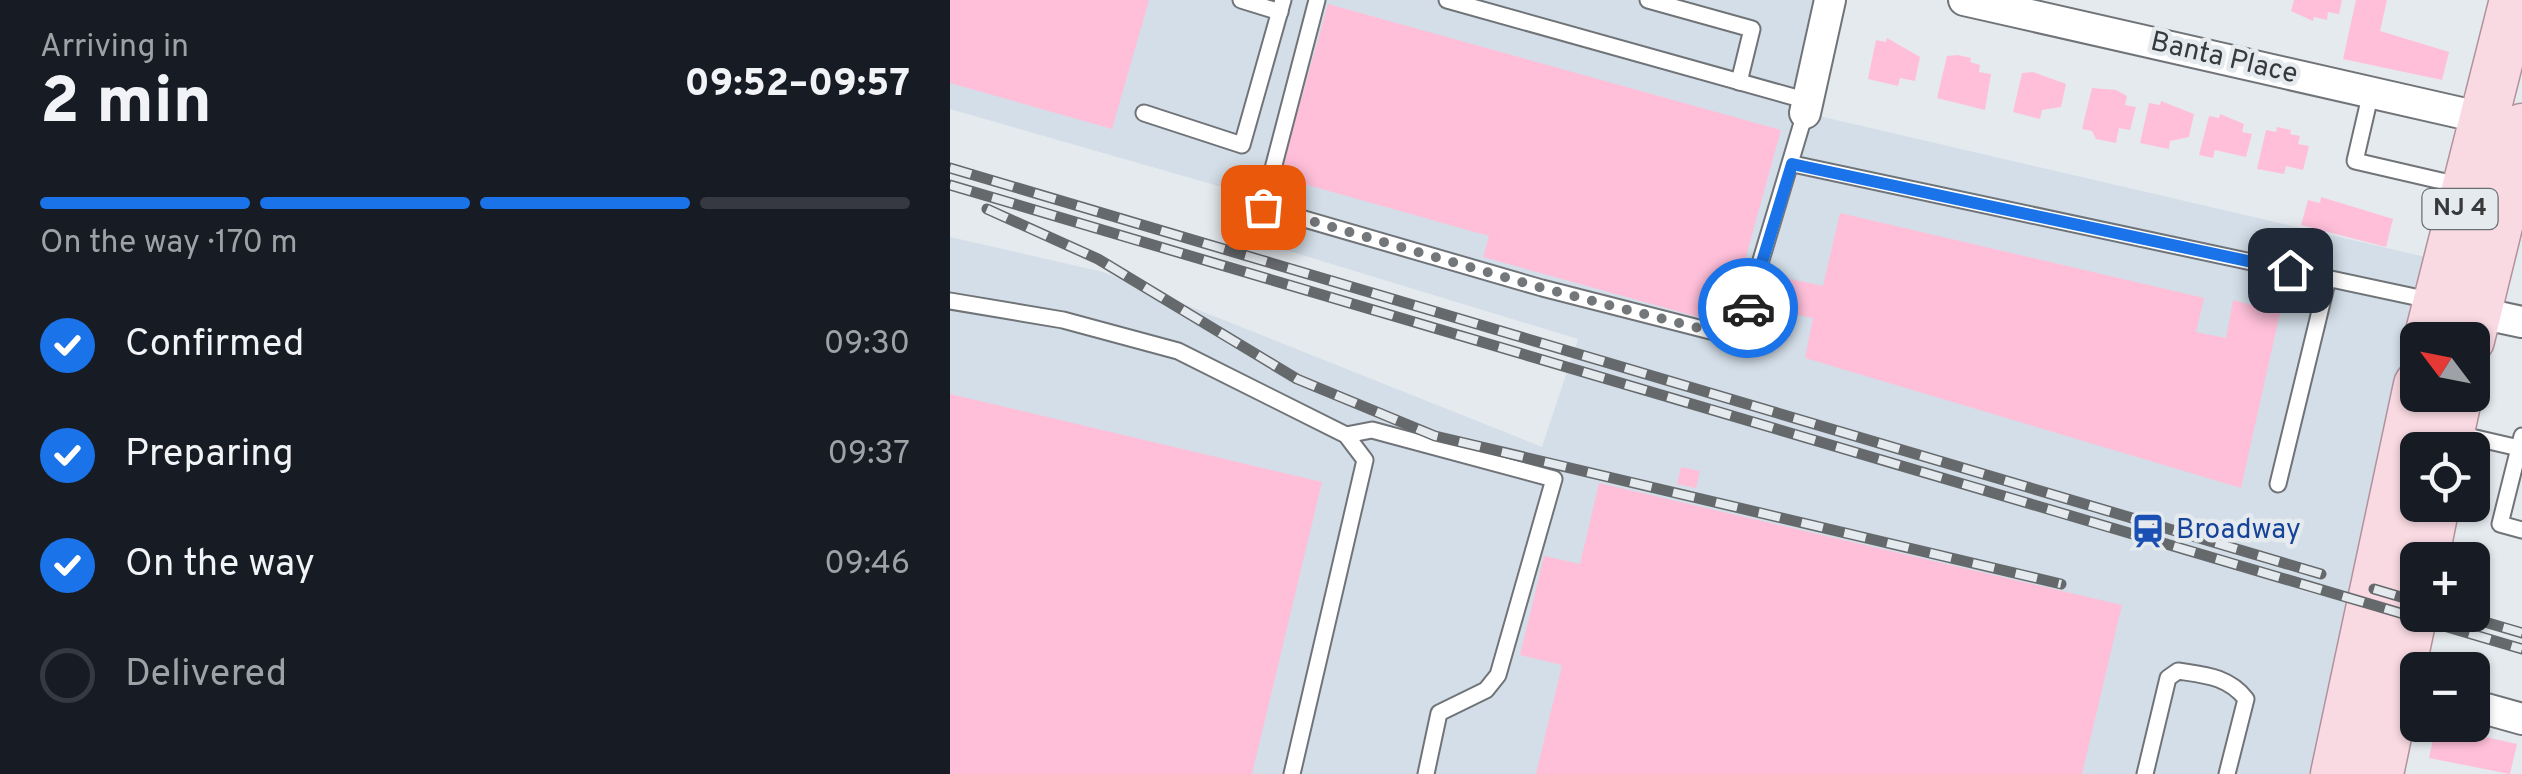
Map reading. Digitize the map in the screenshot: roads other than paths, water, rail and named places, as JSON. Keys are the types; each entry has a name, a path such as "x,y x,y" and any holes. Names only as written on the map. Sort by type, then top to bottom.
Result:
{"main road":[{"name":"NJ 4","path":"2452,322 2512,128 2514,0"},
{"name":"NJ 4","path":"2452,322 2466,187 2512,128"},
{"path":"2334,774 2412,412"},
{"path":"2379,774 2400,709"}],"street":[{"path":"1807,107 1830,0"},
{"name":"Banta Place","path":"1964,0 2512,128"},
{"path":"2490,322 2522,322"},
{"path":"2490,710 2522,719"}],"lane":[{"path":"1144,113 1242,145 1282,6 1241,0"},
{"path":"1318,0 1263,207 1542,288 1738,337 1807,107 1739,82 1448,0"},
{"path":"1648,0 1752,29 1739,82"},
{"path":"2371,92 2355,161 2466,187"},
{"path":"1792,164 2328,278 2449,322"},
{"path":"2278,484 2328,278"},
{"path":"950,300 1063,320 1178,350 1346,435 1366,460 1292,774"},
{"path":"2451,426 2520,442 2500,524 2522,530"},
{"path":"1346,435 1372,430 1554,479 1498,675 1486,690 1438,712 1426,774"},
{"path":"2146,774 2168,678 2178,671 2215,676 2236,686 2246,698 2227,774"}],"railway":[{"path":"950,168 2321,574"},
{"path":"950,185 2522,649"},
{"path":"987,209 1098,259 1297,379 1435,436 2061,584"},
{"path":"2374,589 2400,597"},
{"path":"2490,624 2522,633"}],"place":[{"name":"Broadway","path":"2148,531"}]}
